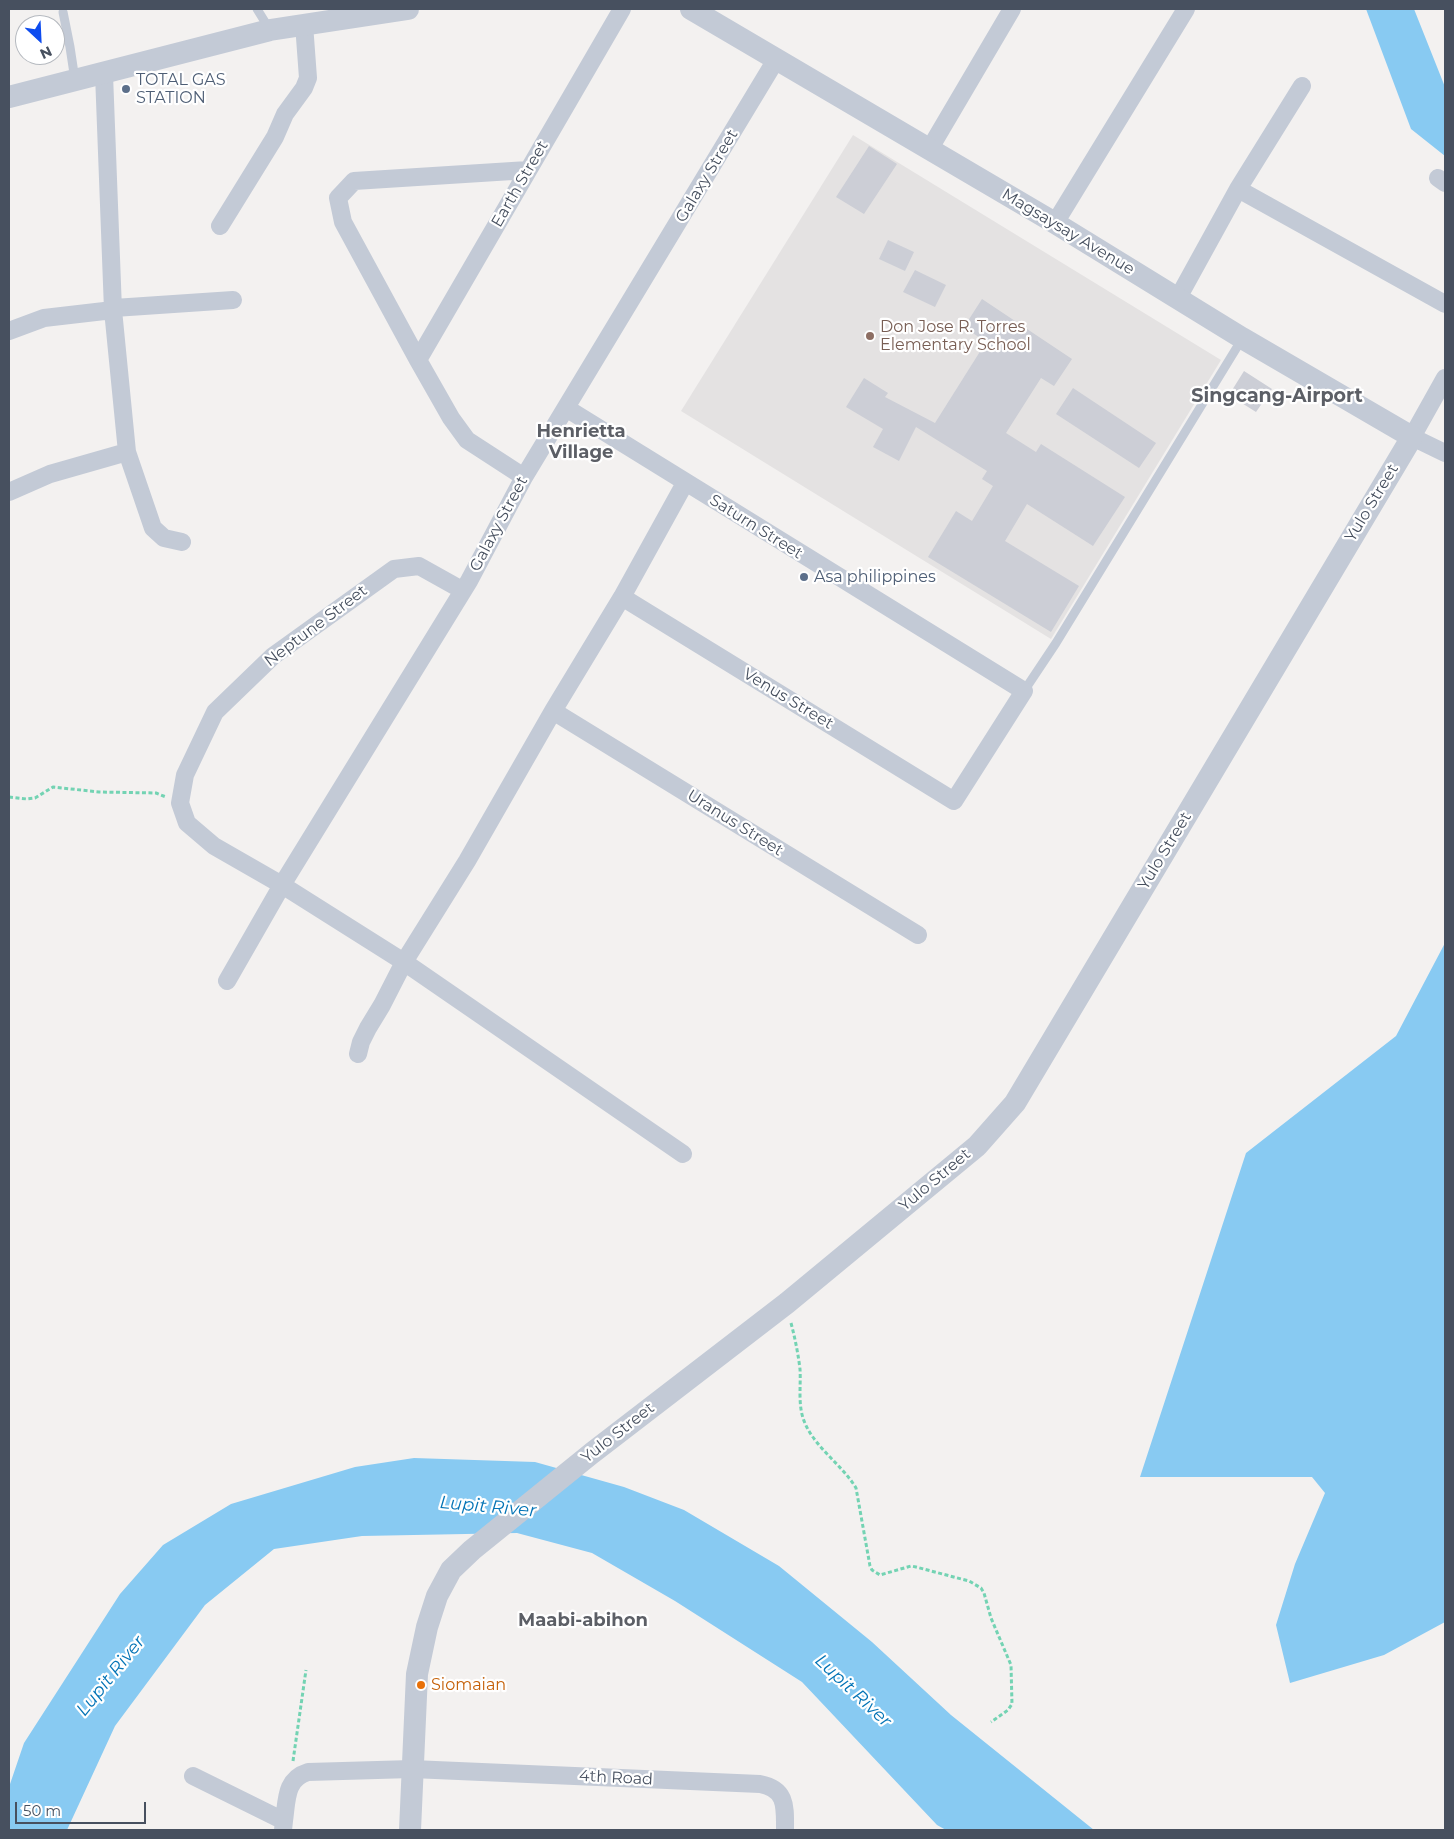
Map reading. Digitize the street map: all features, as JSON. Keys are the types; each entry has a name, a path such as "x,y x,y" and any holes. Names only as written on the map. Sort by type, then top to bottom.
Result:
{"street":[{"path":"9,97 270,30 408,9"},
{"name":"Earth Street","path":"418,360 622,9"},
{"name":"Magsaysay Avenue","path":"691,9 1055,223 1242,338 1412,437 1445,453"},
{"path":"929,150 1012,9"},
{"path":"1055,223 1186,9"},
{"path":"220,226 275,137 285,114 304,88 308,78 304,24"},
{"name":"Galaxy Street","path":"227,981 282,885 469,581 524,477 777,58"},
{"path":"104,74 114,309 127,452 153,528 164,538 182,542"},
{"path":"1178,298 1238,189 1302,86"},
{"path":"524,477 467,440 451,418 343,222 338,198 354,181 528,170"},
{"path":"1238,189 1445,304"},
{"path":"9,331 44,318 114,309 233,300"},
{"path":"1412,437 1445,378"},
{"name":"Saturn Street","path":"566,408 684,483 1024,691"},
{"name":"Yulo Street","path":"410,1830 418,1674 427,1627 437,1596 451,1570 472,1550 786,1303 977,1146 1015,1104 1412,437"},
{"path":"9,492 50,474 127,452"},
{"path":"358,1054 361,1042 368,1028 404,962 467,861 553,711 622,597 684,483"},
{"name":"Neptune Street","path":"282,885 214,846 187,823 180,803 185,775 216,712 273,656 394,569 419,566 462,590"},
{"name":"Venus Street","path":"622,597 954,801 1024,691"},
{"name":"Uranus Street","path":"553,711 918,935"},
{"path":"282,885 404,962 683,1154"},
{"name":"4th Road","path":"290,1784 298,1775 308,1772 412,1769 760,1784 769,1786 778,1792 784,1802 785,1830"},
{"path":"193,1776 283,1826 290,1784"}],"lane":[{"path":"258,9 270,30"},
{"path":"63,12 75,80"},
{"path":"1024,691 1056,643 1242,338"}],"path":[{"path":"9,797 27,800 35,798 53,787 99,792 156,794"},
{"path":"786,1303 797,1347 800,1369 800,1404 803,1419 810,1432 850,1478 856,1488 867,1556 872,1570 880,1575 911,1566 969,1581 981,1588 984,1593 990,1618 1011,1665 1012,1704 1004,1714 991,1722"},
{"path":"290,1784 306,1670"}],"shaded area":[{"path":"853,135 1221,360 1051,639 681,411"}],"water":[{"path":"1366,9 1414,9 1445,87 1445,156 1411,129"},
{"path":"1445,943 1445,1622 1384,1655 1290,1683 1276,1625 1295,1564 1325,1493 1312,1477 1140,1477 1246,1153 1396,1036"},
{"name":"Lupit River","path":"414,1458 535,1462 624,1487 684,1510 779,1566 872,1642 951,1715 1094,1830 946,1830 937,1825 802,1682 675,1601 592,1553 517,1533 362,1536 274,1549 205,1605 115,1726 67,1830 9,1830 9,1787 24,1743 120,1594 163,1545 231,1504 355,1467"}],"building":[{"path":"869,146 897,164 864,214 836,197"},
{"path":"888,240 914,252 905,271 879,259"},
{"path":"915,270 946,285 935,307 903,292"},
{"path":"982,299 1072,359 1054,386 1041,378 1006,433 1036,452 1041,444 1125,497 1093,546 1027,504 1005,541 1079,586 1051,632 928,557 956,511 972,521 993,486 982,479 987,471 916,427 899,461 873,447 883,429 846,407 864,378 888,393 885,397 935,423 986,342 964,327"},
{"path":"1244,371 1272,389 1256,412 1229,395"},
{"path":"1073,388 1156,443 1139,468 1056,414"}],"place":[{"name":"TOTAL GAS STATION","path":"126,89"},
{"name":"Don Jose R. Torres Elementary School","path":"870,336"},
{"name":"Asa philippines","path":"804,577"},
{"name":"Siomaian","path":"421,1685"}],"district":[{"name":"Singcang-Airport","path":"1277,396"},
{"name":"Henrietta Village","path":"581,442"},
{"name":"Maabi-abihon","path":"583,1621"}]}
